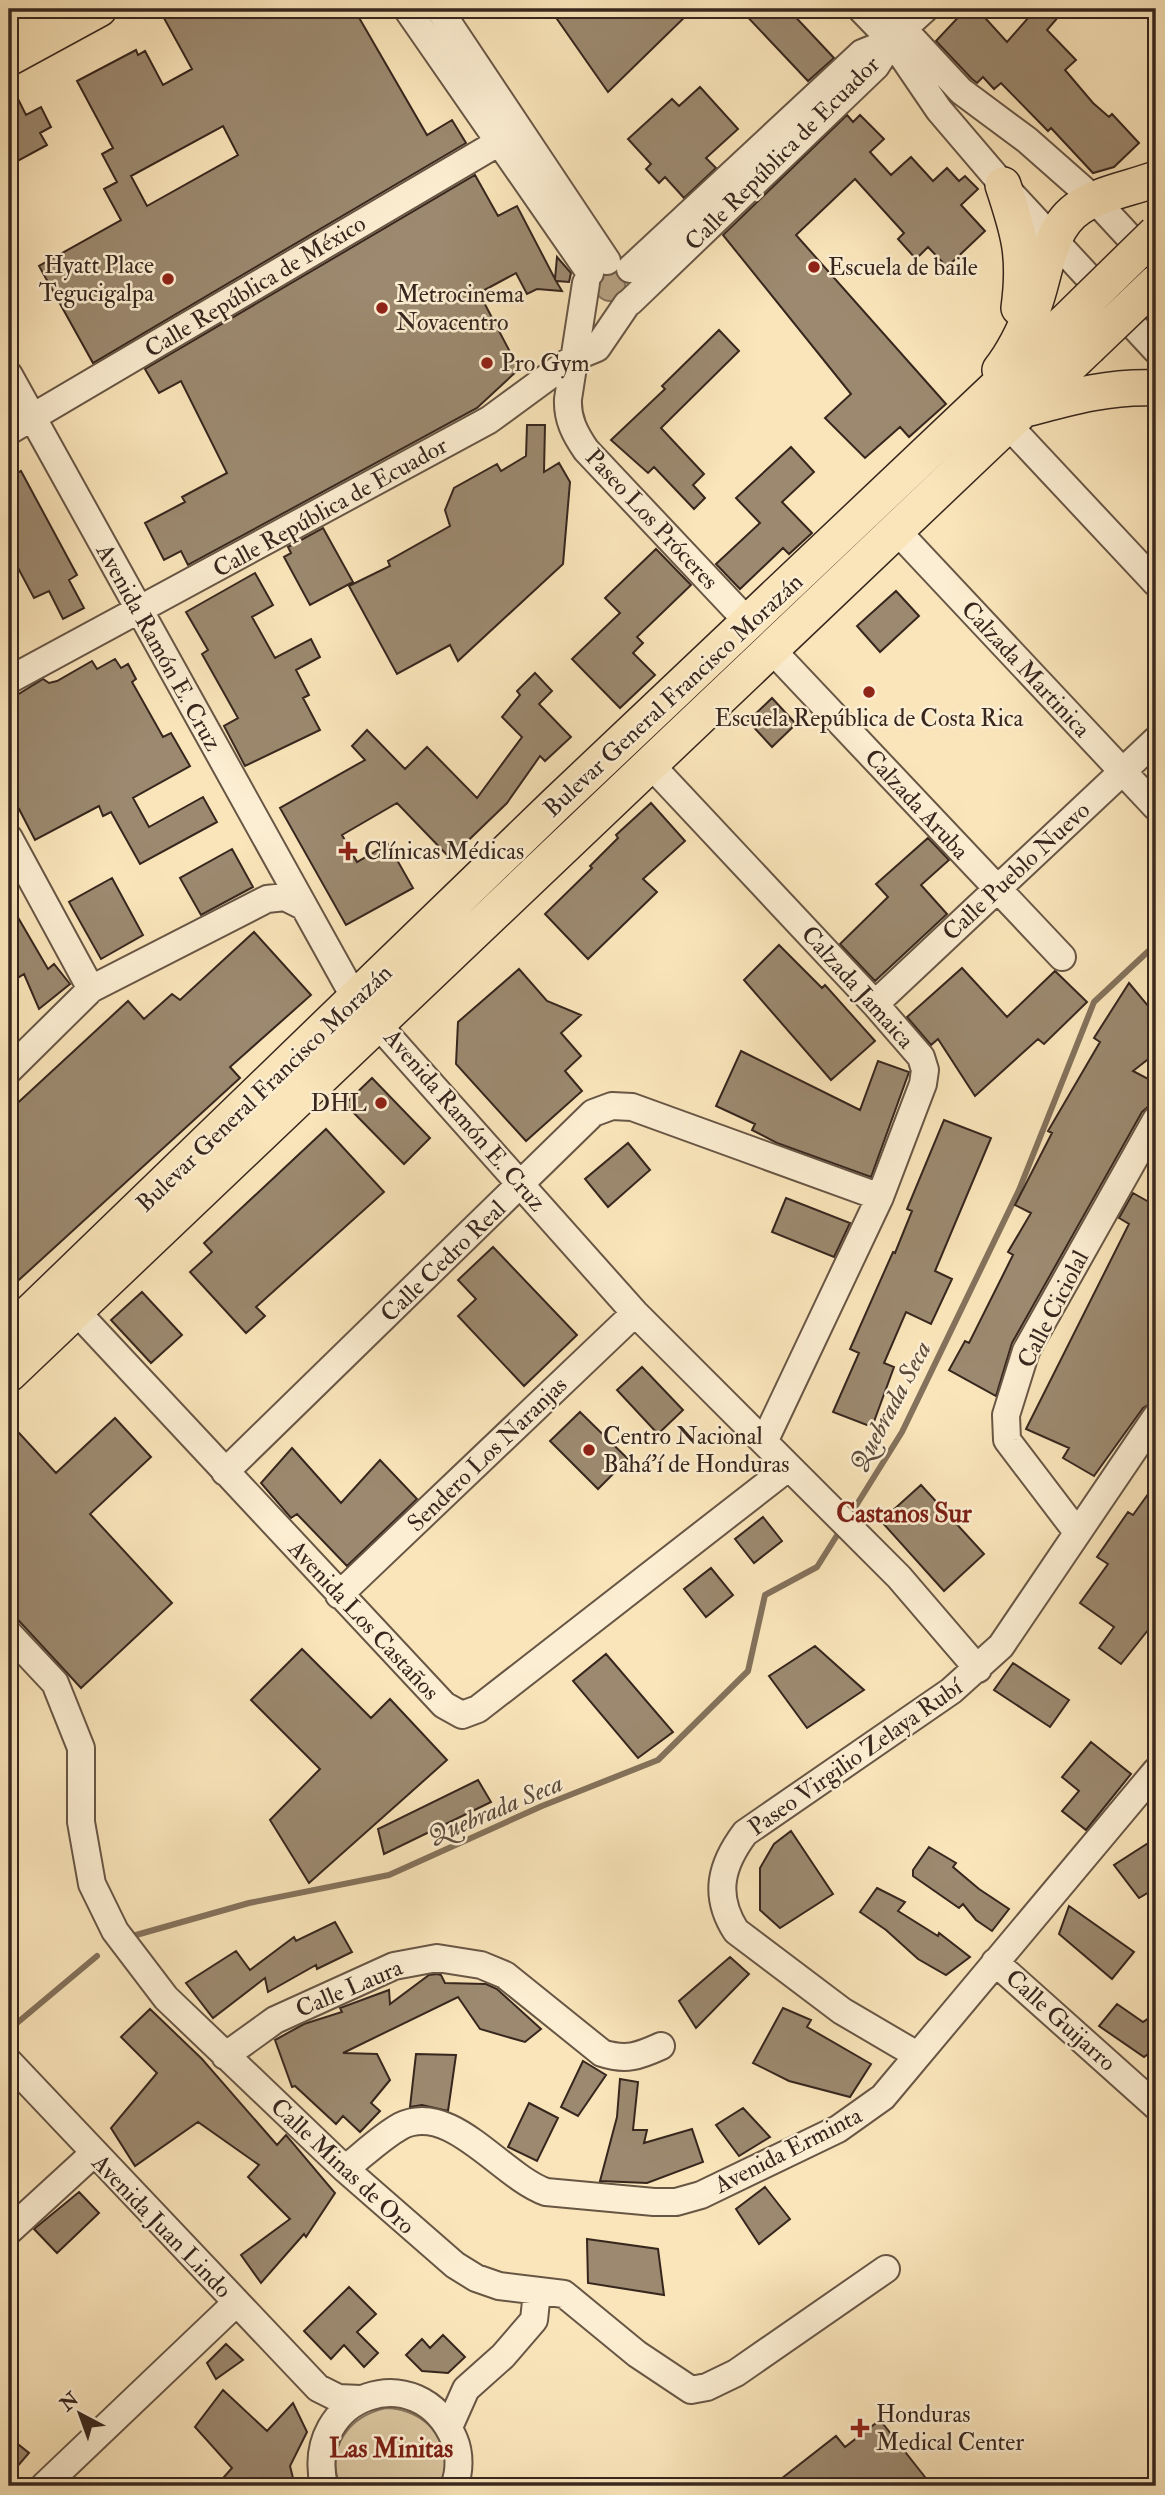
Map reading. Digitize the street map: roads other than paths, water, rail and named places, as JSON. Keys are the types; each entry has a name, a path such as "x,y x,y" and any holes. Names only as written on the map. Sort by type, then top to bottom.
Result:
{"main road":[{"path":"9,58 54,17"},
{"path":"949,434 1009,358 1033,309 1053,242 1069,215 1095,200 1156,179"},
{"path":"1003,185 1021,238 1023,275 1009,358"},
{"name":"Bulevar General Francisco Morazán","path":"9,1374 749,623 1156,233"},
{"name":"Bulevar General Francisco Morazán","path":"9,1333 368,1011 650,764 1156,283"},
{"path":"1017,417 1156,366"},
{"path":"1092,391 1131,387 1156,388"}],"street":[{"path":"407,9 501,141 603,272 636,289 628,303 611,310 596,305 590,299 603,272"},
{"path":"439,9 603,272"},
{"path":"862,9 897,35 961,91 1027,140 1095,200 1156,266"},
{"path":"884,9 939,110 1053,242 1156,350"},
{"path":"897,35 925,9"},
{"name":"Calle República de Ecuador","path":"603,272 862,53 897,35"},
{"name":"Calle República de Ecuador","path":"9,680 489,420 575,357 597,348 628,303 876,66 897,35"},
{"name":"Calle República de México","path":"9,430 501,141"},
{"name":"Paseo Los Próceres","path":"603,272 575,357 568,410 574,432 586,450 749,623"},
{"name":"Avenida Ramón E. Cruz","path":"9,375 303,906 368,1011 635,1313 898,1577 978,1669"},
{"path":"1017,417 1156,583"},
{"name":"Calzada Martinica","path":"897,531 1156,807"},
{"name":"Calzada Aruba","path":"772,650 1062,957"},
{"name":"Calle Pueblo Nuevo","path":"875,1004 1156,740"},
{"name":"Calzada Jamaica","path":"650,764 875,1004 921,1057 925,1070 923,1084 880,1197 764,1442"},
{"path":"9,838 91,989"},
{"path":"9,1070 91,989 267,899 285,897 303,906"},
{"name":"Calle Cedro Real","path":"225,1472 593,1113 612,1106 632,1107 880,1197"},
{"name":"Calle Ciciolal","path":"1077,1532 1007,1440 1006,1415 1026,1351 1156,1120"},
{"name":"Avenida Los Castaños","path":"75,1310 444,1705 462,1715 478,1709 789,1467"},
{"name":"Sendero Los Naranjas","path":"339,1595 635,1313"},
{"name":"Paseo Virgilio Zelaya Rubí","path":"917,2055 842,2011 736,1931 726,1914 721,1896 723,1872 731,1852 745,1833 951,1691 1001,1646 1156,1417"},
{"name":"Calle Minas de Oro","path":"9,1634 55,1683 81,1748 81,1822 92,1884 115,1931 166,1998 225,2056 345,2169 455,2265 476,2278 499,2286 564,2294 637,2354 691,2390 707,2387 736,2373 886,2269"},
{"name":"Avenida Erminta","path":"345,2169 401,2126 417,2120 434,2120 463,2135 527,2186 546,2192 676,2202 725,2184 861,2115 883,2097 995,1962 1143,1800 1156,1771"},
{"name":"Calle Laura","path":"225,2056 275,2020 394,1966 437,1958 481,1965 505,1975 602,2053 618,2058 635,2058 661,2046"},
{"name":"Calle Guijarro","path":"995,1962 1153,2097"},
{"name":"Avenida Juan Lindo","path":"9,2062 93,2154 318,2388 327,2407 328,2431"},
{"path":"9,2231 93,2154"},
{"path":"324,2486 320,2469 321,2449 328,2431 342,2412 361,2399 390,2393 419,2399 443,2398 466,2389 503,2356 534,2320 537,2292"},
{"path":"44,2486 236,2303"},
{"name":"Avenida Juan Lindo","path":"318,2388 338,2398 361,2399"},
{"path":"449,2427 466,2389"},
{"path":"419,2399 436,2411 449,2427 457,2444 459,2463 454,2486"}],"waterway":[{"name":"Quebrada Seca","path":"849,1517 902,1432 1019,1190 1094,1002 1156,944"},
{"name":"Quebrada Seca","path":"129,1937 249,1903 389,1875 542,1806 658,1760 748,1671 765,1595 817,1567 841,1529"},
{"path":"17,2023 97,1956"}],"place":[{"name":"Escuela de baile","path":"814,267"},
{"name":"Hyatt Place Tegucigalpa","path":"168,279"},
{"name":"Metrocinema Novacentro","path":"382,308"},
{"name":"Pro Gym","path":"487,363"},
{"name":"Escuela República de Costa Rica","path":"869,692"},
{"name":"Clínicas Médicas","path":"348,851"},
{"name":"DHL","path":"381,1103"},
{"name":"Centro Nacional Bahá'í de Honduras","path":"589,1450"},
{"name":"Honduras Medical Center","path":"860,2428"}],"district":[{"name":"Castanos Sur","path":"904,1513"},
{"name":"Las Minitas","path":"391,2448"}]}
